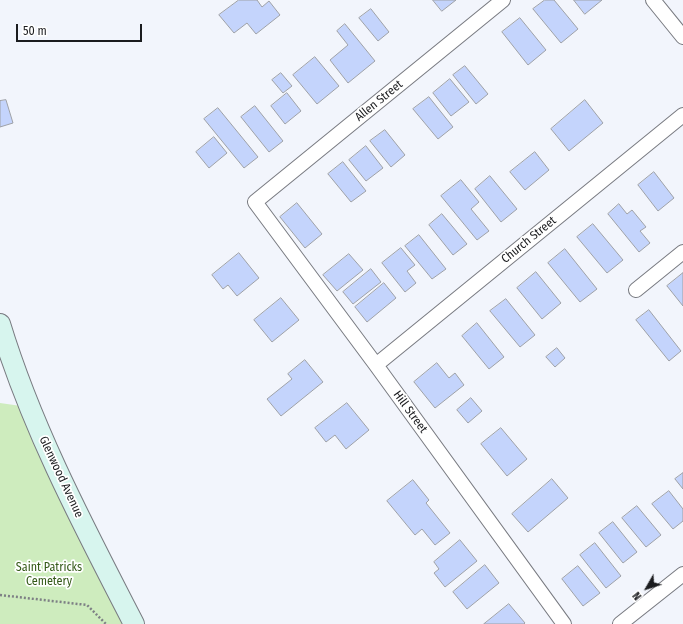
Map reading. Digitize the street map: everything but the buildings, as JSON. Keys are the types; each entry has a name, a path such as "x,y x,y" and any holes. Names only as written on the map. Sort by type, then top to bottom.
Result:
{"street":[{"name":"Allen Street","path":"255,202 503,0"},
{"path":"653,0 683,37"},
{"name":"Church Street","path":"376,365 683,115"},
{"name":"Hill Street","path":"255,202 376,365 564,624"},
{"path":"636,290 683,252"},
{"name":"Glenwood Avenue","path":"0,324 9,354 31,411 86,530 134,624"},
{"path":"620,624 683,574"}],"path":[{"path":"0,595 87,605 106,624"}],"green space":[{"name":"Saint Patricks Cemetery","path":"0,403 21,406 126,624 0,624"}]}
